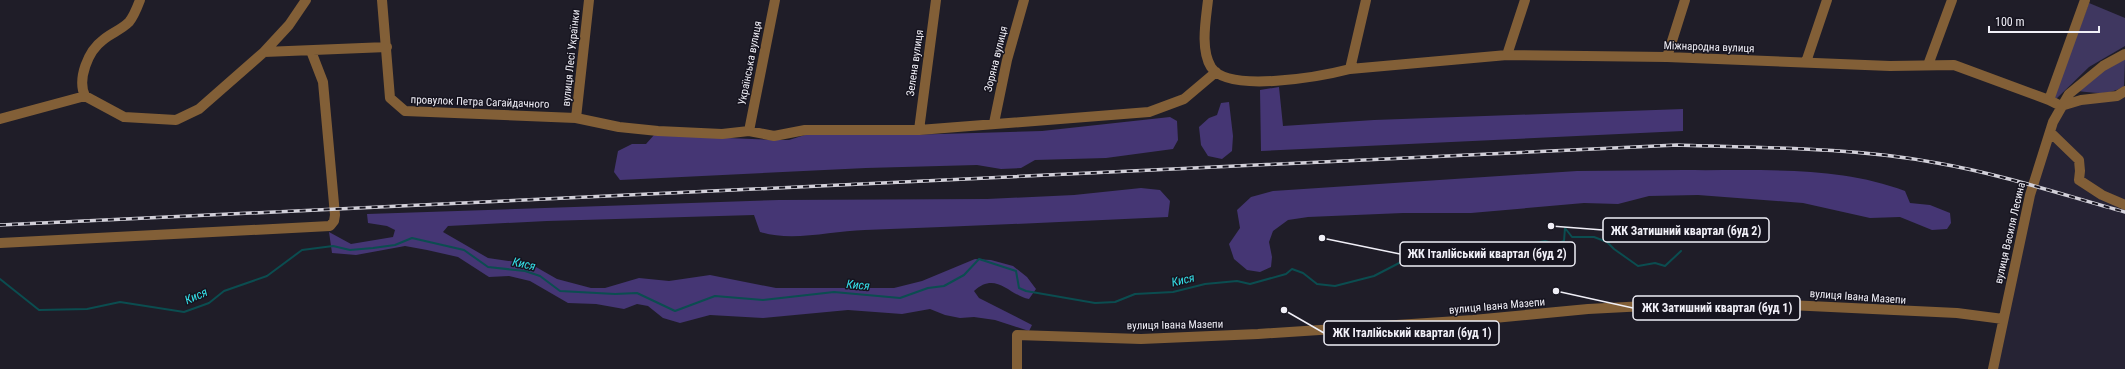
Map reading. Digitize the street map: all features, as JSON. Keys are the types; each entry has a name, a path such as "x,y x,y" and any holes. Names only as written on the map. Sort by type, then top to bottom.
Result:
{"street":[{"path":"140,0 135,14 127,23 103,40 93,51 83,79 82,88 85,96 124,117 176,120 199,109 264,52 289,25 306,0"},
{"name":"провулок Петра Сагайдачного","path":"382,0 390,98 405,111 576,118 619,127 658,131 722,134 749,131 774,136 805,130 919,130 1131,114 1153,111 1184,99 1216,72"},
{"name":"вулиця Лесі Українки","path":"576,118 589,0"},
{"name":"Українська вулиця","path":"749,131 775,0"},
{"name":"Зелена вулиця","path":"919,130 936,0"},
{"name":"Зоряна вулиця","path":"994,124 1007,60 1024,0"},
{"path":"1208,0 1206,45 1209,61 1216,72"},
{"path":"1350,69 1366,0"},
{"path":"1507,55 1524,0"},
{"path":"1667,57 1684,0"},
{"path":"1806,62 1827,0"},
{"path":"1928,65 1952,0"},
{"path":"2048,100 2085,0"},
{"path":"264,52 387,47"},
{"path":"0,243 330,226 336,215 327,117 323,82 311,51"},
{"name":"вулиця Василя Лесина","path":"1993,369 2030,195 2050,132 2061,106 2069,94 2103,66 2125,54"},
{"name":"Міжнародна вулиця","path":"1216,72 1230,79 1272,80 1326,75 1350,69 1507,55 1667,57 1890,66 1954,65 2061,106"},
{"path":"2061,106 2081,100 2117,96 2125,91"},
{"path":"0,119 85,96"},
{"path":"2050,132 2079,160 2079,180 2102,195 2125,205"},
{"name":"вулиця Івана Мазепи","path":"1017,369 1017,335 1141,339 1258,334 1473,320 1588,309 1723,302 1956,313 2003,319"}],"shaded area":[{"path":"2089,3 2125,18 2125,46 2089,67 2055,100 2053,99"},
{"path":"2125,59 2124,86 2107,93 2078,91 2102,71"},
{"path":"1279,87 1283,126 1374,120 1683,109 1683,131 1261,151 1260,90"},
{"path":"2125,96 2125,369 1995,369 2035,189 2061,107"},
{"path":"1229,102 1233,136 1232,151 1222,159 1208,156 1201,145 1199,127 1209,118 1217,115 1221,103"},
{"path":"1170,117 1177,121 1178,140 1173,149 1106,158 1035,160 1021,168 1001,169 977,165 866,168 620,180 614,172 618,151 632,144 646,144 654,135 789,140 808,134 906,135 1042,131"},
{"path":"1577,171 1796,171 1852,177 1905,191 1910,203 1930,205 1950,213 1951,223 1947,229 1932,230 1900,217 1870,218 1803,203 1698,195 1649,196 1618,204 1584,203 1471,213 1403,213 1308,217 1288,220 1273,231 1269,242 1272,257 1271,267 1260,272 1247,270 1234,259 1229,244 1240,228 1237,210 1251,197 1273,191"},
{"path":"1141,188 1160,190 1170,201 1168,217 865,230 798,236 772,235 760,232 754,215 547,221 448,226 443,232 488,258 523,263 536,267 557,279 591,288 605,288 639,278 669,281 710,275 776,288 894,288 922,281 975,259 991,260 1013,266 1027,277 1036,289 1029,299 996,284 989,283 982,285 974,291 979,298 1032,325 1029,331 995,320 974,317 960,318 945,315 930,309 902,314 848,310 763,318 710,315 680,323 663,318 648,306 637,304 624,309 596,304 568,303 530,281 509,276 489,277 458,257 427,250 405,246 356,255 332,253 329,232 351,244 393,237 395,230 387,226 368,223 367,214 779,200 987,199 1074,195"}],"waterway":[{"name":"Кися","path":"0,279 39,310 87,309 120,302 184,312 209,303 224,291 267,276 302,250 333,246 350,250 373,248 395,245 412,238 464,250 488,267 525,271 540,276 560,291 615,294 637,293 675,311 715,296 763,300 834,292 900,298 928,288 944,286 964,275 979,259 1016,271 1019,288 1026,291 1095,303 1115,302 1135,294 1173,292 1205,284 1237,281 1250,284 1286,274 1292,269 1303,273 1317,284 1335,286 1374,276 1403,261 1427,262 1446,259 1465,254 1470,248 1487,256 1498,254 1507,250 1516,250 1529,244 1545,241 1555,244 1564,241 1565,228 1572,237 1594,237 1607,242 1614,249 1638,266 1655,263 1665,266 1681,251"}],"railway":[{"path":"0,225 1677,145 1807,149 1905,158 1985,173 2125,212"}],"place":[{"name":"ЖК Затишний квартал (буд 2)","path":"1551,226"},
{"name":"ЖК Італійський квартал (буд 2)","path":"1322,238"},
{"name":"ЖК Затишний квартал (буд 1)","path":"1556,291"},
{"name":"ЖК Італійський квартал (буд 1)","path":"1284,310"}]}
